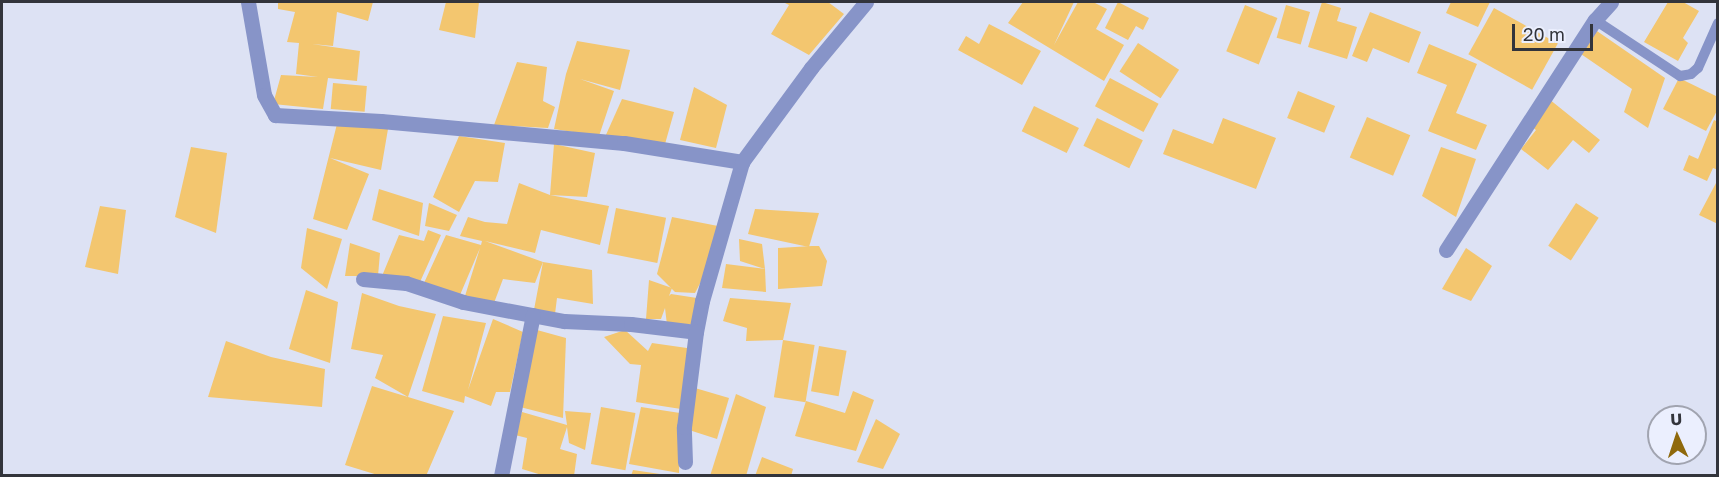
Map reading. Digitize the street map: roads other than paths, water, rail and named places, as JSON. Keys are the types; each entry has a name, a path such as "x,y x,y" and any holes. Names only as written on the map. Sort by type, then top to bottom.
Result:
{"street":[{"path":"248,2 264,95 275,115 381,121 624,143 742,162"},
{"path":"685,462 684,427 696,332 702,301 742,162 811,68 866,2"},
{"path":"1446,250 1595,20 1611,2"},
{"path":"363,279 406,284 463,302 564,321 631,324 696,332"},
{"path":"501,476 533,315"}],"lane":[{"path":"1595,20 1680,76 1690,74 1698,68 1718,23"}]}
